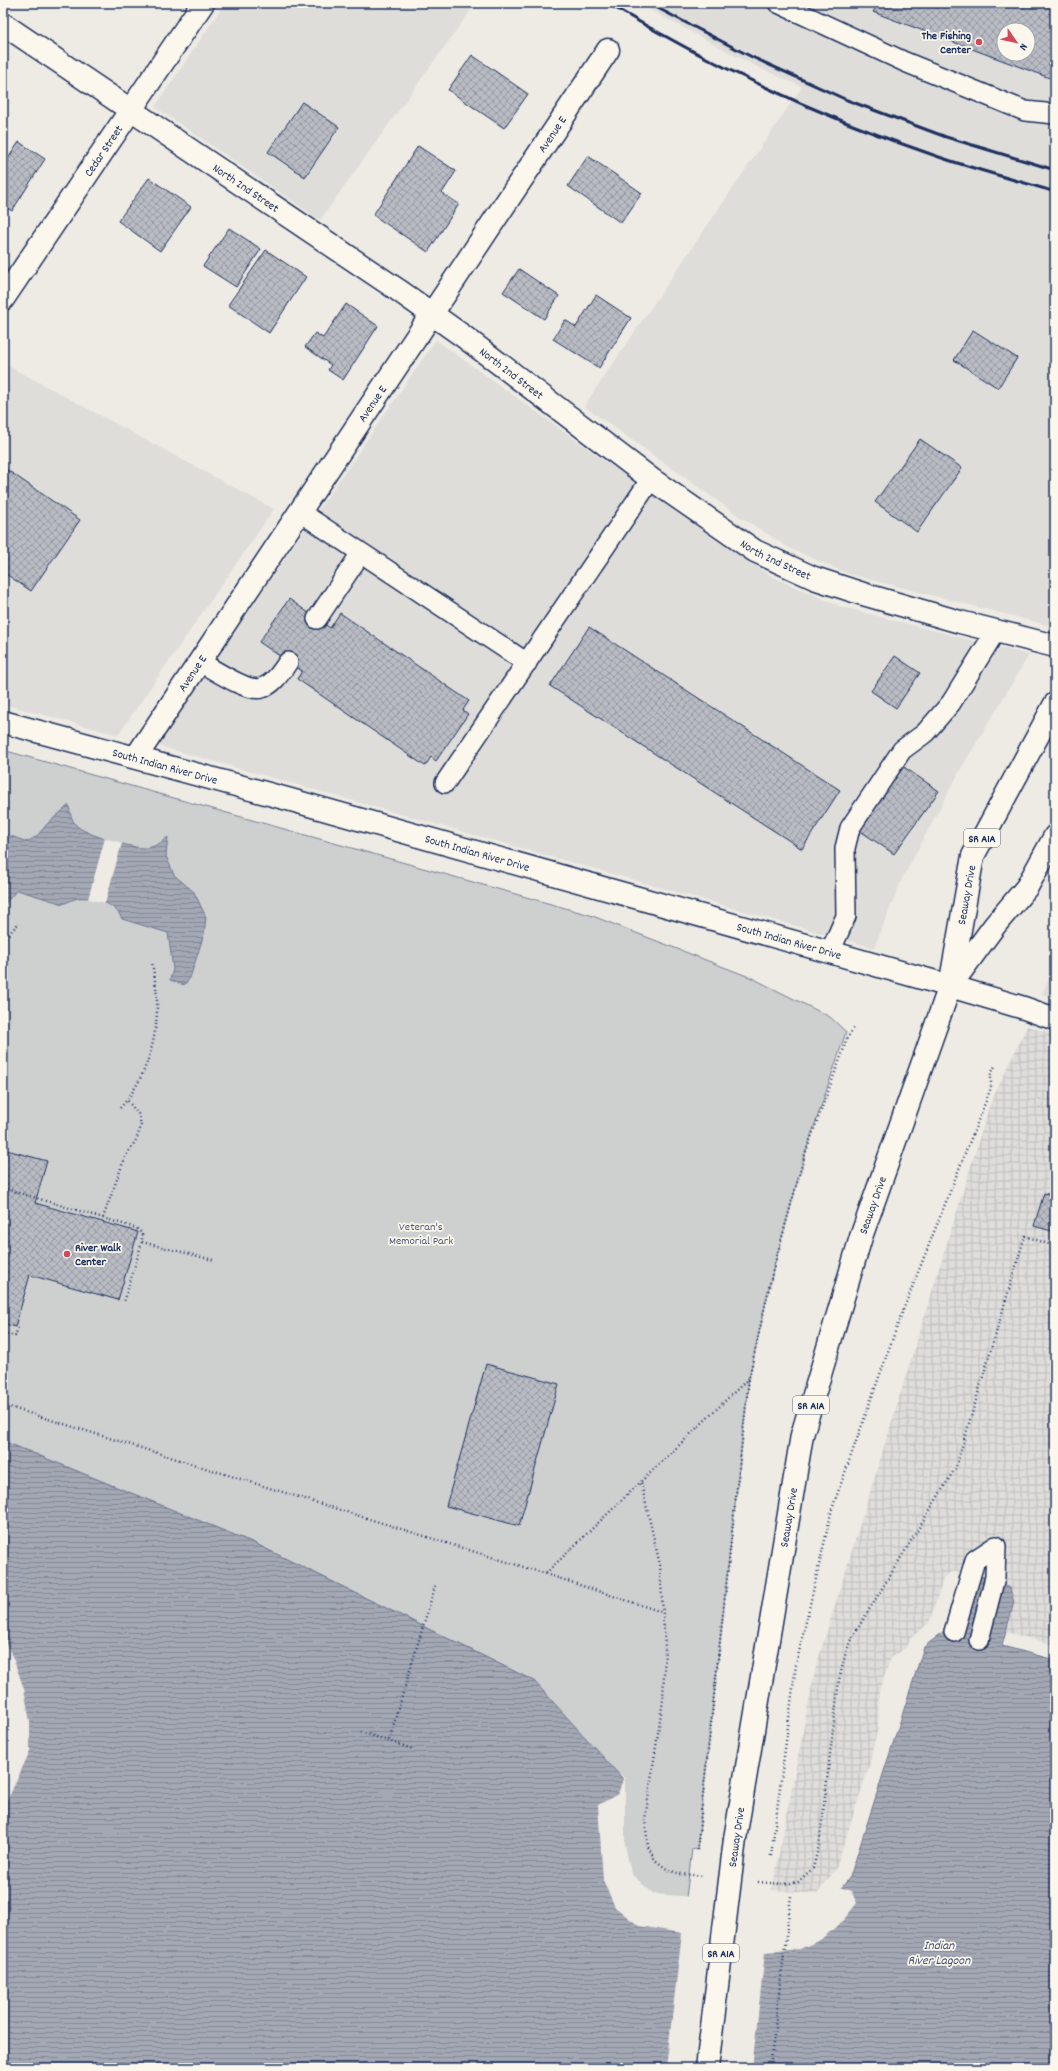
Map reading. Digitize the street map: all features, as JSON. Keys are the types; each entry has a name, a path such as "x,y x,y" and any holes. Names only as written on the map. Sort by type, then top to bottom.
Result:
{"street":[{"name":"Cedar Street","path":"3,299 203,3"},
{"name":"North 2nd Street","path":"3,24 432,314 651,479 756,551 814,578 870,596 995,632 1055,646"},
{"name":"Avenue E","path":"136,757 608,50"},
{"name":"Seaway Drive","path":"707,2068 735,1839 802,1435 861,1237 950,986 973,856 1055,704"},
{"name":"South Indian River Drive","path":"3,722 136,757 830,952 1024,1008 1055,1019"},
{"name":"Seaway Drive","path":"950,986 995,926 1027,887 1055,836"}],"lane":[{"path":"778,3 905,62 1025,111 1055,114"},
{"path":"445,783 651,479"},
{"path":"300,512 527,664"},
{"path":"317,619 361,553"},
{"path":"830,952 846,916 845,848 850,828 902,750 925,733 951,703 995,632"},
{"path":"200,662 245,687 261,689 274,681 288,662"},
{"path":"954,1632 975,1560 996,1546 995,1577 980,1640"}],"path":[{"path":"3,940 19,923"},
{"path":"120,1108 140,1080 153,1037 157,1003 152,962"},
{"path":"697,1850 749,1378 773,1270 805,1154 846,1040 855,1026"},
{"path":"771,1856 796,1664 832,1509 900,1318 991,1088 992,1074 996,1064"},
{"path":"103,1218 125,1157 136,1140 141,1126 140,1115 127,1100"},
{"path":"3,1188 136,1228 142,1233 142,1242 124,1302"},
{"path":"752,1881 783,1884 798,1882 813,1868 819,1846 839,1680 846,1652 855,1633 956,1467 1025,1236 1055,1246"},
{"path":"142,1242 212,1260"},
{"path":"3,1333 15,1336 18,1328"},
{"path":"546,1574 749,1378"},
{"path":"3,1405 546,1574 662,1612"},
{"path":"641,1483 660,1565 665,1648 663,1700 645,1819 648,1847 655,1860 668,1870 681,1874 704,1876"},
{"path":"389,1740 436,1583"},
{"path":"360,1732 413,1748"},
{"path":"770,2068 791,1896"}],"shaded area":[{"path":"225,3 476,3 320,220 155,107"},
{"path":"637,3 1055,3 1055,614 1047,625 849,574 791,549 739,516 584,406 802,87 753,65"},
{"path":"436,340 720,543 775,578 842,607 1029,655 963,765 902,879 874,948 156,745"},
{"path":"3,363 274,509 118,735 3,704"},
{"path":"1055,966 1055,998 1042,994"},
{"path":"1027,1026 1055,1034 1055,1645 1005,1632 1014,1602 1013,1592 1001,1582 959,1572 951,1572 944,1577 929,1623 911,1638 907,1647 891,1658 879,1691 878,1727 870,1763 836,1869 817,1894 772,1890 815,1670 990,1104"}],"green space":[{"name":"Veteran's Memorial Park","path":"3,750 590,915 752,978 830,1017 846,1032 805,1154 773,1270 749,1378 697,1850 692,1849 686,1898 653,1896 630,1875 534,1681 254,1543 3,1441"}],"water":[{"path":"69,805 71,816 76,825 88,833 109,840 140,848 146,848 155,846 168,837 166,856 174,875 194,892 206,917 204,934 190,978 184,985 170,980 173,969 168,933 122,919 115,909 104,902 91,898 76,898 63,904 17,890 3,906 3,833 27,842 37,836 47,824"},
{"name":"Indian River Lagoon","path":"3,1441 254,1543 534,1681 623,1779 623,1844 630,1875 654,1896 825,1909 850,1877 924,1647 943,1632 957,1586 964,1588 968,1574 990,1579 1010,1588 1014,1602 1002,1646 1055,1660 1055,2068 3,2068"}],"pier":[{"path":"105,838 122,843 105,903 88,899"},
{"path":"3,1640 11,1652 24,1689 30,1722 30,1751 9,1797 3,1804"},
{"path":"620,1773 625,1779 625,1844 631,1874 654,1894 824,1907 840,1887 851,1891 857,1903 841,1923 820,1940 800,1949 765,1952 752,2068 666,2068 682,1933 639,1926 615,1907 603,1880 598,1805 618,1794 623,1779"}],"building":[{"name":"The Fishing Center","path":"879,3 1055,3 1055,80 1007,62 1036,62 1036,22 996,22 996,58 873,12"},
{"path":"472,55 528,94 504,128 448,90"},
{"path":"302,102 339,127 305,177 268,152"},
{"path":"19,142 45,159 12,211 3,205 3,166"},
{"path":"418,146 456,171 442,193 459,204 428,252 373,215"},
{"path":"588,156 642,193 621,223 568,186"},
{"path":"149,178 191,207 160,251 118,221"},
{"path":"229,228 261,249 236,287 203,266"},
{"path":"266,250 306,277 269,333 228,305"},
{"path":"519,269 559,296 544,319 503,292"},
{"path":"596,295 631,318 599,368 553,339 565,320 576,327"},
{"path":"346,304 378,326 343,380 328,370 331,365 305,347 315,333 323,338"},
{"path":"973,330 1017,358 998,388 954,360"},
{"path":"920,439 962,468 917,532 875,502"},
{"path":"3,467 80,520 31,591 3,572"},
{"path":"289,599 330,628 340,613 469,701 463,710 468,714 436,761 431,757 425,766 297,679 302,671 259,642"},
{"path":"589,627 840,790 802,849 550,686"},
{"path":"895,656 920,673 896,708 871,691"},
{"path":"898,763 939,791 894,854 853,826"},
{"name":"River Walk Center","path":"3,1149 47,1161 35,1203 138,1232 118,1300 30,1275 15,1327 3,1323"},
{"path":"1044,1193 1055,1196 1055,1232 1034,1226"},
{"path":"486,1364 559,1384 519,1526 446,1506"}],"railway":[{"path":"607,3 686,48 768,89 810,107 896,142 939,157 1055,192"},
{"path":"648,3 752,57 847,100 946,137 1055,170"}],"place":[{"name":"The Fishing Center","path":"979,42"},
{"name":"River Walk Center","path":"67,1254"}]}
